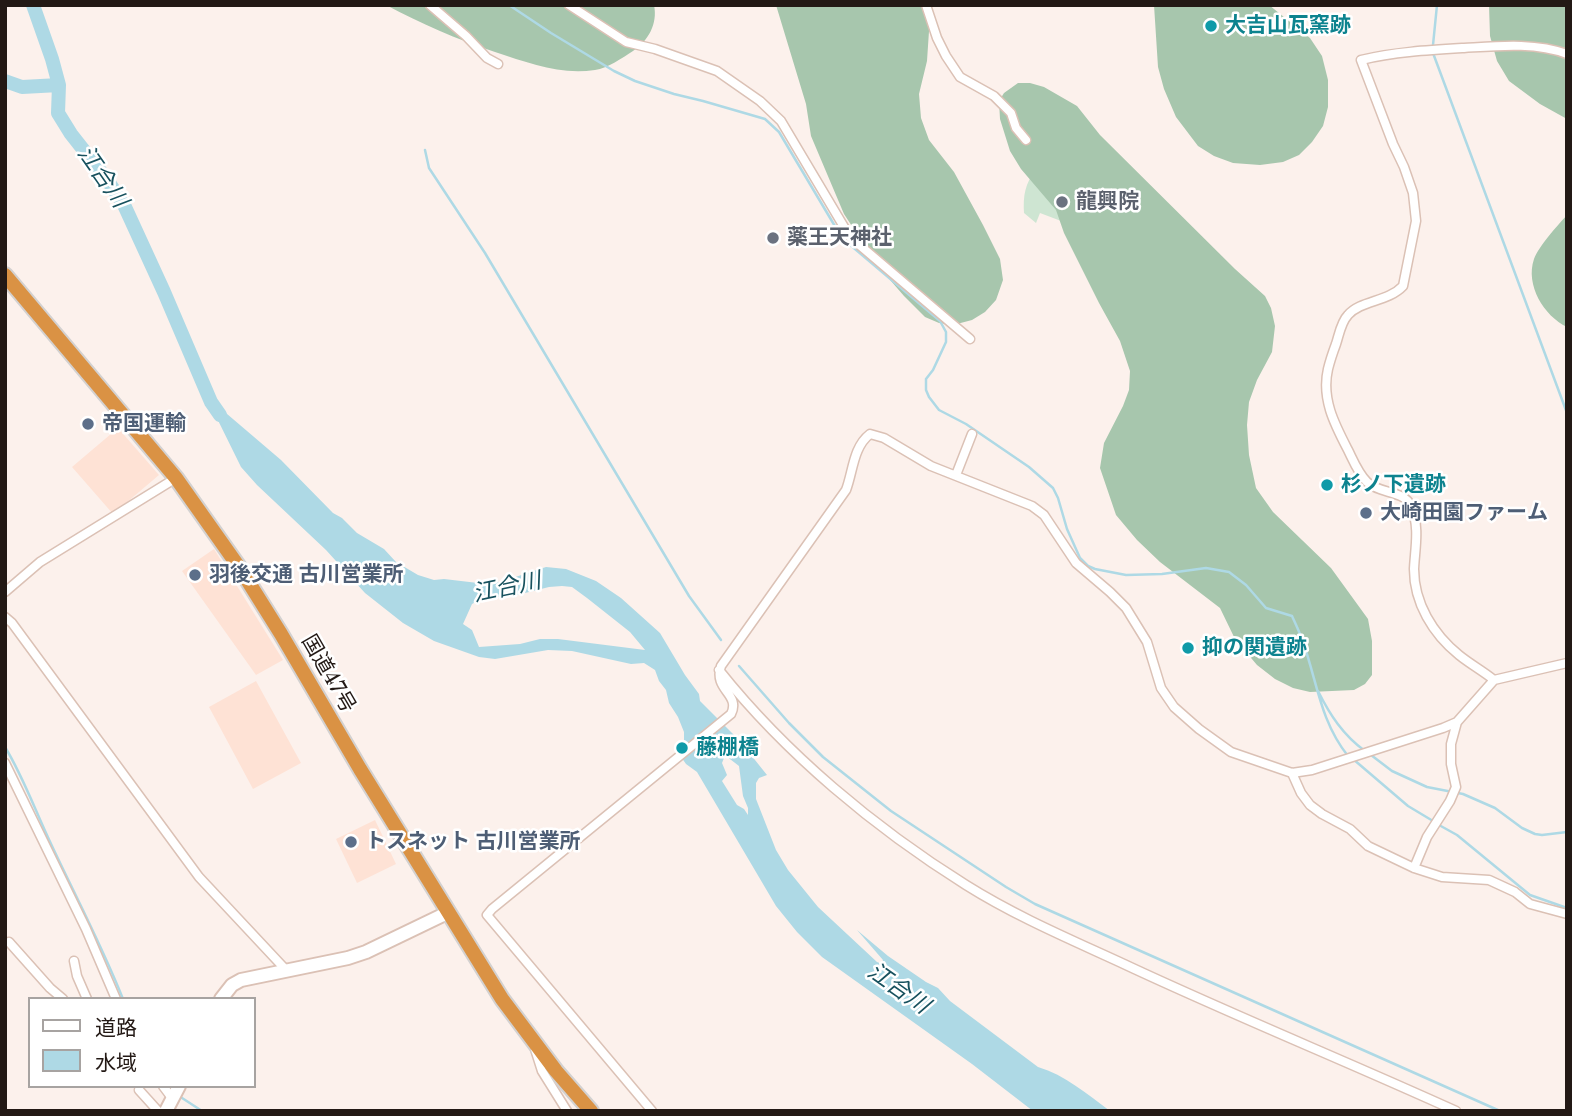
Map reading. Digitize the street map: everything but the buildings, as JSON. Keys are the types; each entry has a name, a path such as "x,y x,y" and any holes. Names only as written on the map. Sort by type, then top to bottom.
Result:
{"highway":[{"name":"国道47号","path":"5,275 176,478 241,570 447,913 502,999 556,1071 591,1111"}],"main road":[{"path":"223,997 232,985 241,980 348,958 447,913"},
{"path":"166,1111 176,1092"}],"street":[{"path":"430,5 487,58 498,64"},
{"path":"569,5 626,42 655,49 717,71 760,101 780,121 850,237 970,339"},
{"path":"926,5 937,38 960,77 994,96 1011,113 1016,128 1026,140"},
{"path":"1494,680 1460,656 1441,638 1427,618 1415,587 1417,528 1409,502 1367,482 1351,457 1329,410 1326,383 1328,369 1342,324 1354,309 1389,297 1403,286 1416,221 1413,193 1361,60 1438,49 1481,47 1544,48 1567,54"},
{"path":"652,1111 488,918 488,913 730,713 733,702 720,683 719,670 846,490 854,458 870,434 884,438 931,466 1032,506 1044,515 1076,563 1110,592 1132,616 1147,642 1161,688 1174,707 1231,752 1292,773 1346,760 1443,728 1457,722 1494,680 1567,663"},
{"path":"956,475 972,434"},
{"path":"5,592 40,562 176,478"},
{"path":"5,617 199,877 286,970"},
{"path":"719,670 738,694 793,750 863,812 966,885 1047,930 1455,1111"},
{"path":"1415,868 1427,837 1456,787 1451,764 1451,744 1457,722"},
{"path":"5,763 92,942 115,997"},
{"path":"1292,773 1310,805 1350,829 1368,846 1415,868 1442,877 1489,880 1515,892 1530,904 1567,914"},
{"path":"9,942 61,997"},
{"path":"74,961 85,997"},
{"path":"532,1040 542,1071 567,1111"},
{"path":"139,1090 158,1111"}],"shaded area":[{"path":"118,428 159,475 113,514 72,467"},
{"path":"214,549 283,660 256,675 182,571"},
{"path":"256,681 301,763 253,789 209,707"},
{"path":"375,820 396,864 357,883 336,839"}],"green space":[{"path":"386,5 654,5 655,19 643,42 615,62 600,69 569,71 532,64 481,47 439,31"},
{"path":"776,5 928,5 927,61 919,94 921,118 929,140 954,172 1000,259 1003,280 996,300 985,312 972,320 953,325 925,317 878,266 844,214 811,136 806,104"},
{"path":"1154,5 1269,5 1310,38 1322,56 1328,80 1328,107 1323,126 1312,142 1299,155 1283,162 1260,165 1233,163 1198,146 1176,117 1164,89 1158,67"},
{"path":"1489,5 1567,5 1567,119 1540,104 1509,81 1497,61 1490,36"},
{"path":"1018,83 1044,87 1077,106 1100,135 1265,296 1275,326 1272,352 1249,402 1247,425 1249,455 1256,488 1273,512 1331,568 1368,619 1372,641 1372,675 1365,684 1354,690 1310,692 1293,688 1275,679 1257,665 1235,639 1220,608 1160,562 1116,515 1100,468 1104,443 1129,390 1130,371 1120,341 1064,233 1056,210 1021,169 1010,151 1000,119 999,101 1004,93"},
{"path":"1036,169 1069,224 1040,213 1036,223 1024,213 1026,190"},
{"path":"1567,215 1567,327 1544,308 1534,289 1532,269 1540,248"}],"water":[{"path":"206,396 281,460 333,513 357,533 384,549 396,562 418,575 434,580 478,583 500,582 546,567 566,569 596,581 621,598 660,633 699,694 700,701 739,740 767,775 759,778 756,783 756,799 776,850 788,870 818,907 877,962 882,964 883,960 857,930 888,956 938,988 950,1001 1038,1067 1067,1080 1110,1111 1033,1111 822,957 776,906 697,772 686,764 679,754 684,732 655,670 644,663 631,664 572,651 548,650 495,659 479,657 434,641 403,623 365,593 326,550 241,467","holes":["562,586 572,587 587,598 630,632 645,650 558,639 479,647 472,630 463,624 472,604 481,599","724,745 726,756 739,766 748,815 737,805 722,781 727,775 719,748"]}],"waterway":[{"name":"江合川","path":"33,5 59,85 58,113 125,207 211,402 220,415"},
{"path":"509,5 551,33 635,81 765,119 779,132 842,238 940,321 946,332 946,342 926,379 926,390 939,410 966,424 1029,467 1053,488 1080,558 1088,566 1126,575 1162,574 1206,568 1229,572 1246,585 1266,608 1292,616 1303,642 1325,715 1348,756"},
{"path":"1433,45 1437,5"},
{"path":"1433,53 1567,413"},
{"path":"5,81 22,87 59,85"},
{"path":"425,150 429,168 485,253 689,596 721,640"},
{"path":"739,666 823,757 891,811 1035,904 1500,1111"},
{"path":"1318,691 1338,724 1365,751"},
{"path":"5,747 122,997"},
{"path":"1371,755 1392,771 1427,787 1463,794 1495,808 1535,834 1567,832"},
{"path":"1353,759 1408,806 1433,821"},
{"path":"1439,825 1457,835 1530,895 1567,908"},
{"path":"179,1096 202,1111"}],"place":[{"name":"大吉山瓦窯跡","path":"1211,26"},
{"name":"龍興院","path":"1062,202"},
{"name":"薬王天神社","path":"773,238"},
{"name":"帝国運輸","path":"88,424"},
{"name":"杉ノ下遺跡","path":"1327,485"},
{"name":"大崎田園ファーム","path":"1366,513"},
{"name":"羽後交通 古川営業所","path":"195,575"},
{"name":"抑の関遺跡","path":"1188,648"},
{"name":"藤棚橋","path":"682,748"},
{"name":"トスネット 古川営業所","path":"351,842"}]}
